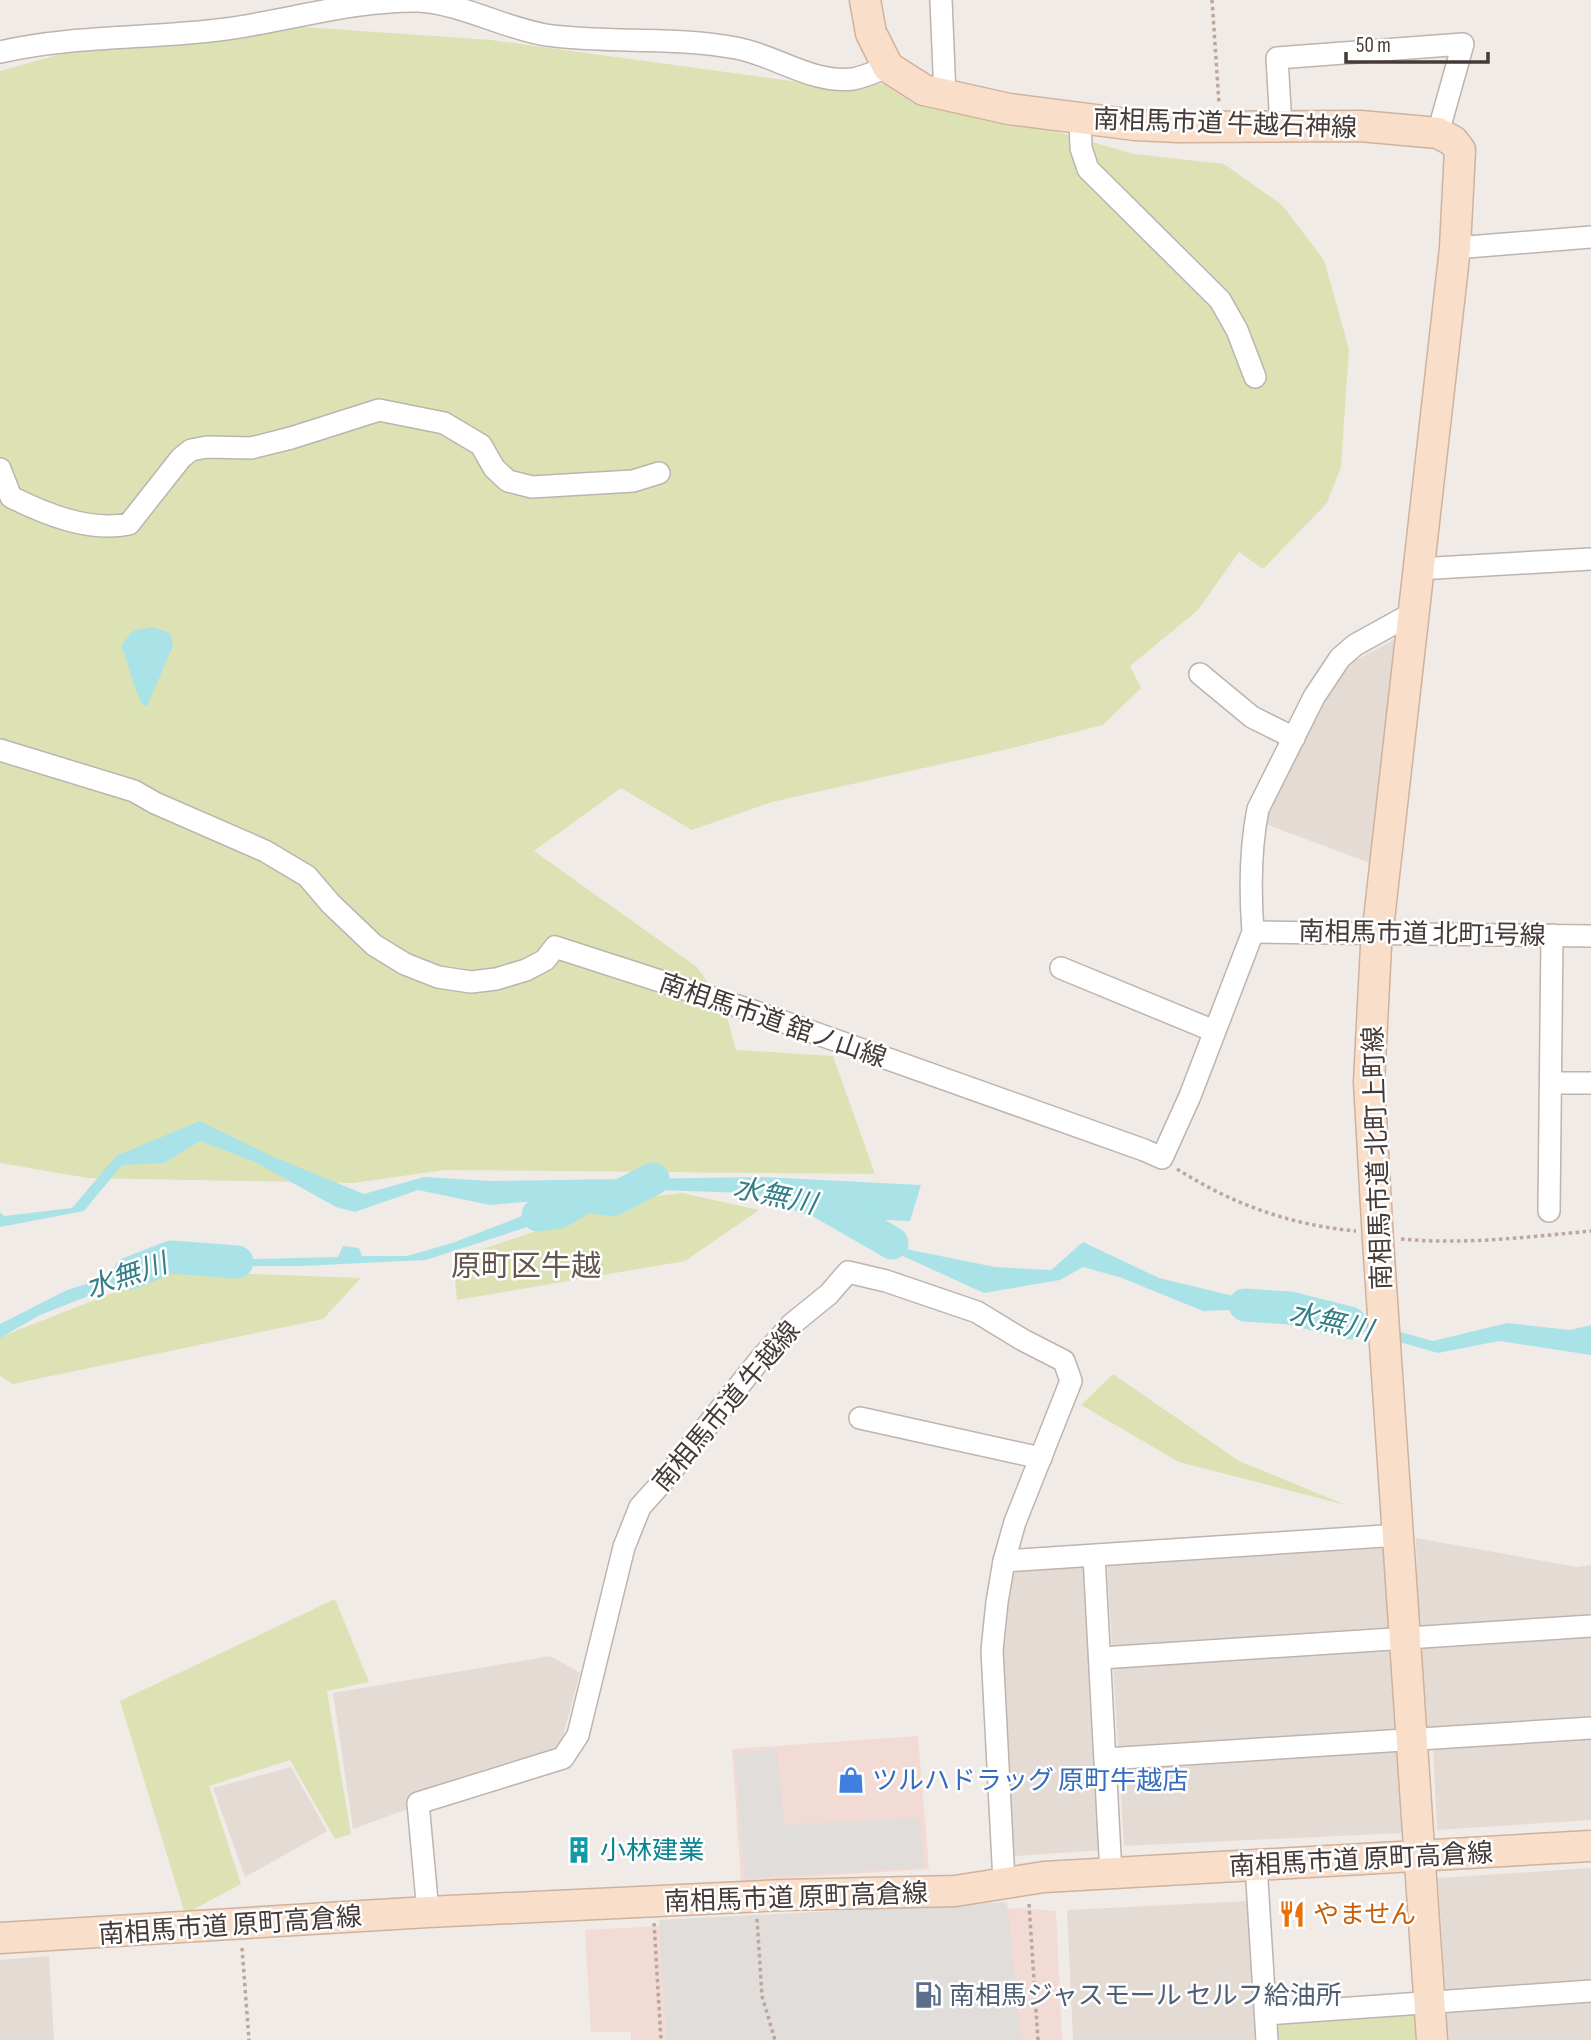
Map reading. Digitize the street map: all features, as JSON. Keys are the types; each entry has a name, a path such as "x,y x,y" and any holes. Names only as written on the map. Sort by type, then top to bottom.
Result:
{"street":[{"path":"0,52 54,43 227,29 351,5 421,1 470,11 509,27 545,34 693,42 738,48 815,76 852,79 888,67 871,33 865,0"},
{"path":"941,0 945,95"},
{"path":"1281,125 1278,58 1463,44 1438,133 1453,141 1460,150 1455,248 1418,569 1591,559"},
{"name":"南相馬市道 牛越石神線","path":"888,67 925,90 1009,108 1080,119 1135,125 1360,126 1438,133"},
{"path":"1080,119 1081,148 1088,169 1220,300 1237,330 1255,377"},
{"path":"1455,248 1591,237"},
{"path":"0,469 11,497 31,507 81,523 110,528 129,524 181,457 191,450 207,447 251,448 379,410 444,422 481,445 494,468 508,481 532,488 633,481 659,473"},
{"name":"南相馬市道 北町上町線","path":"1418,569 1377,932 1369,1082 1432,2040"},
{"path":"1162,1158 1190,1096 1253,932 1251,904 1254,827 1258,809 1314,697 1340,658 1355,645 1413,613"},
{"path":"1200,674 1252,717 1294,738"},
{"name":"南相馬市道 舘ノ山線","path":"0,750 134,791 155,803 265,851 307,876 331,904 374,945 405,964 438,977 471,982 496,979 526,970 545,960 555,947 756,1012 1162,1158"},
{"name":"南相馬市道 北町1号線","path":"1253,932 1591,936"},
{"path":"1549,1211 1552,935"},
{"path":"1061,968 1214,1031"},
{"path":"1552,1083 1591,1083"},
{"name":"南相馬市道 牛越線","path":"428,1912 418,1803 563,1758 578,1735 624,1547 640,1507 762,1357 792,1324 830,1294 848,1272 886,1281 977,1312 1064,1361 1071,1381 1016,1522 1004,1561 992,1650 1004,1882"},
{"path":"860,1418 1041,1458"},
{"path":"1004,1561 1094,1556 1398,1528"},
{"path":"1094,1556 1111,1874"},
{"path":"1101,1658 1591,1626"},
{"path":"1106,1759 1591,1728"},
{"name":"南相馬市道 原町高倉線","path":"0,1938 428,1912 785,1895 955,1891 1044,1877 1591,1846"},
{"path":"1256,1865 1267,2040"},
{"path":"1266,2014 1591,1991"}],"path":[{"path":"1212,0 1221,126"},
{"path":"1162,1158 1202,1184 1247,1207 1317,1227 1378,1238 1434,1242 1591,1231"},
{"path":"1029,1903 1038,2040"},
{"path":"757,1917 762,1996 775,2040"},
{"path":"654,1920 662,2040"},
{"path":"241,1925 249,2040"}],"shaded area":[{"path":"1398,638 1370,863 1260,822 1300,739 1342,667"},
{"path":"1416,1538 1577,1567 1591,1565 1591,1716 1420,1729"},
{"path":"1384,1544 1402,1833 1124,1846 1107,1565"},
{"path":"1090,1566 1103,1850 1015,1856 999,1636 1006,1570"},
{"path":"550,1656 580,1673 558,1754 353,1829 333,1693"},
{"path":"918,1736 929,1869 741,1881 732,1749"},
{"path":"1591,1736 1591,1820 1437,1830 1433,1746"},
{"path":"777,1749 784,1825 920,1818 924,1867 745,1878 735,1753"},
{"path":"291,1767 327,1831 245,1877 213,1788"},
{"path":"1591,1868 1591,2040 1448,2040 1438,1878"},
{"path":"1249,1901 1255,2040 1073,2040 1067,1910"},
{"path":"1007,1902 1021,2040 667,2040 659,1920"},
{"path":"1021,1908 1056,1911 1062,2040 631,2040 631,2032 591,2032 585,1930"},
{"path":"49,1956 54,2040 0,2040 0,1960"}],"green space":[{"path":"162,26 289,26 491,40 814,84 884,84 913,103 1026,123 1134,154 1224,164 1282,205 1324,260 1349,349 1341,467 1327,503 1263,569 1239,552 1198,610 1130,666 1141,688 1103,725 772,802 692,830 621,788 534,851 697,967 724,1006 736,1050 833,1056 875,1174 444,1170 354,1183 88,1178 0,1163 0,71"},
{"path":"682,1193 759,1210 685,1261 457,1300 453,1259 631,1199"},
{"path":"169,1271 361,1278 323,1319 13,1384 0,1376 0,1337"},
{"path":"1113,1374 1239,1461 1346,1505 1179,1462 1081,1405"},
{"path":"335,1599 369,1682 327,1691 351,1834 335,1839 290,1760 209,1786 241,1884 185,1914 120,1701"},
{"path":"1415,2015 1416,2040 1277,2040 1277,2024"}],"water":[{"path":"152,627 170,633 173,646 147,706 142,704 139,697 121,645 133,631"},
{"path":"200,1121 269,1155 364,1194 424,1177 491,1181 763,1177 921,1185 910,1221 860,1219 901,1248 995,1267 1051,1270 1083,1242 1159,1278 1242,1298 1310,1307 1433,1341 1507,1323 1570,1330 1591,1325 1591,1355 1499,1341 1438,1353 1304,1315 1309,1307 1203,1311 1122,1278 1083,1267 1060,1280 984,1293 870,1241 850,1217 749,1193 654,1190 638,1191 426,1260 302,1266 165,1266 40,1315 0,1338 0,1324 67,1290 171,1257 211,1260 338,1257 343,1246 359,1248 362,1256 407,1256 452,1243 556,1203 579,1201 585,1204 619,1194 490,1205 418,1190 355,1212 336,1207 253,1161 200,1141 164,1163 122,1165 84,1211 0,1227 0,1212 4,1216 72,1208 116,1156"}],"waterway":[{"name":"水無川","path":"538,1215 559,1212 587,1196 612,1200 653,1179"},
{"name":"水無川","path":"804,1197 814,1198 892,1243"},
{"name":"水無川","path":"130,1273 171,1257 237,1262"},
{"name":"水無川","path":"1245,1305 1290,1308 1350,1323"}],"place":[{"name":"ツルハドラッグ 原町牛越店","path":"851,1780"},
{"name":"小林建業","path":"579,1850"},
{"name":"やません","path":"1292,1914"},
{"name":"南相馬ジャスモール セルフ給油所","path":"928,1995"}],"district":[{"name":"原町区牛越","path":"526,1266"}]}
